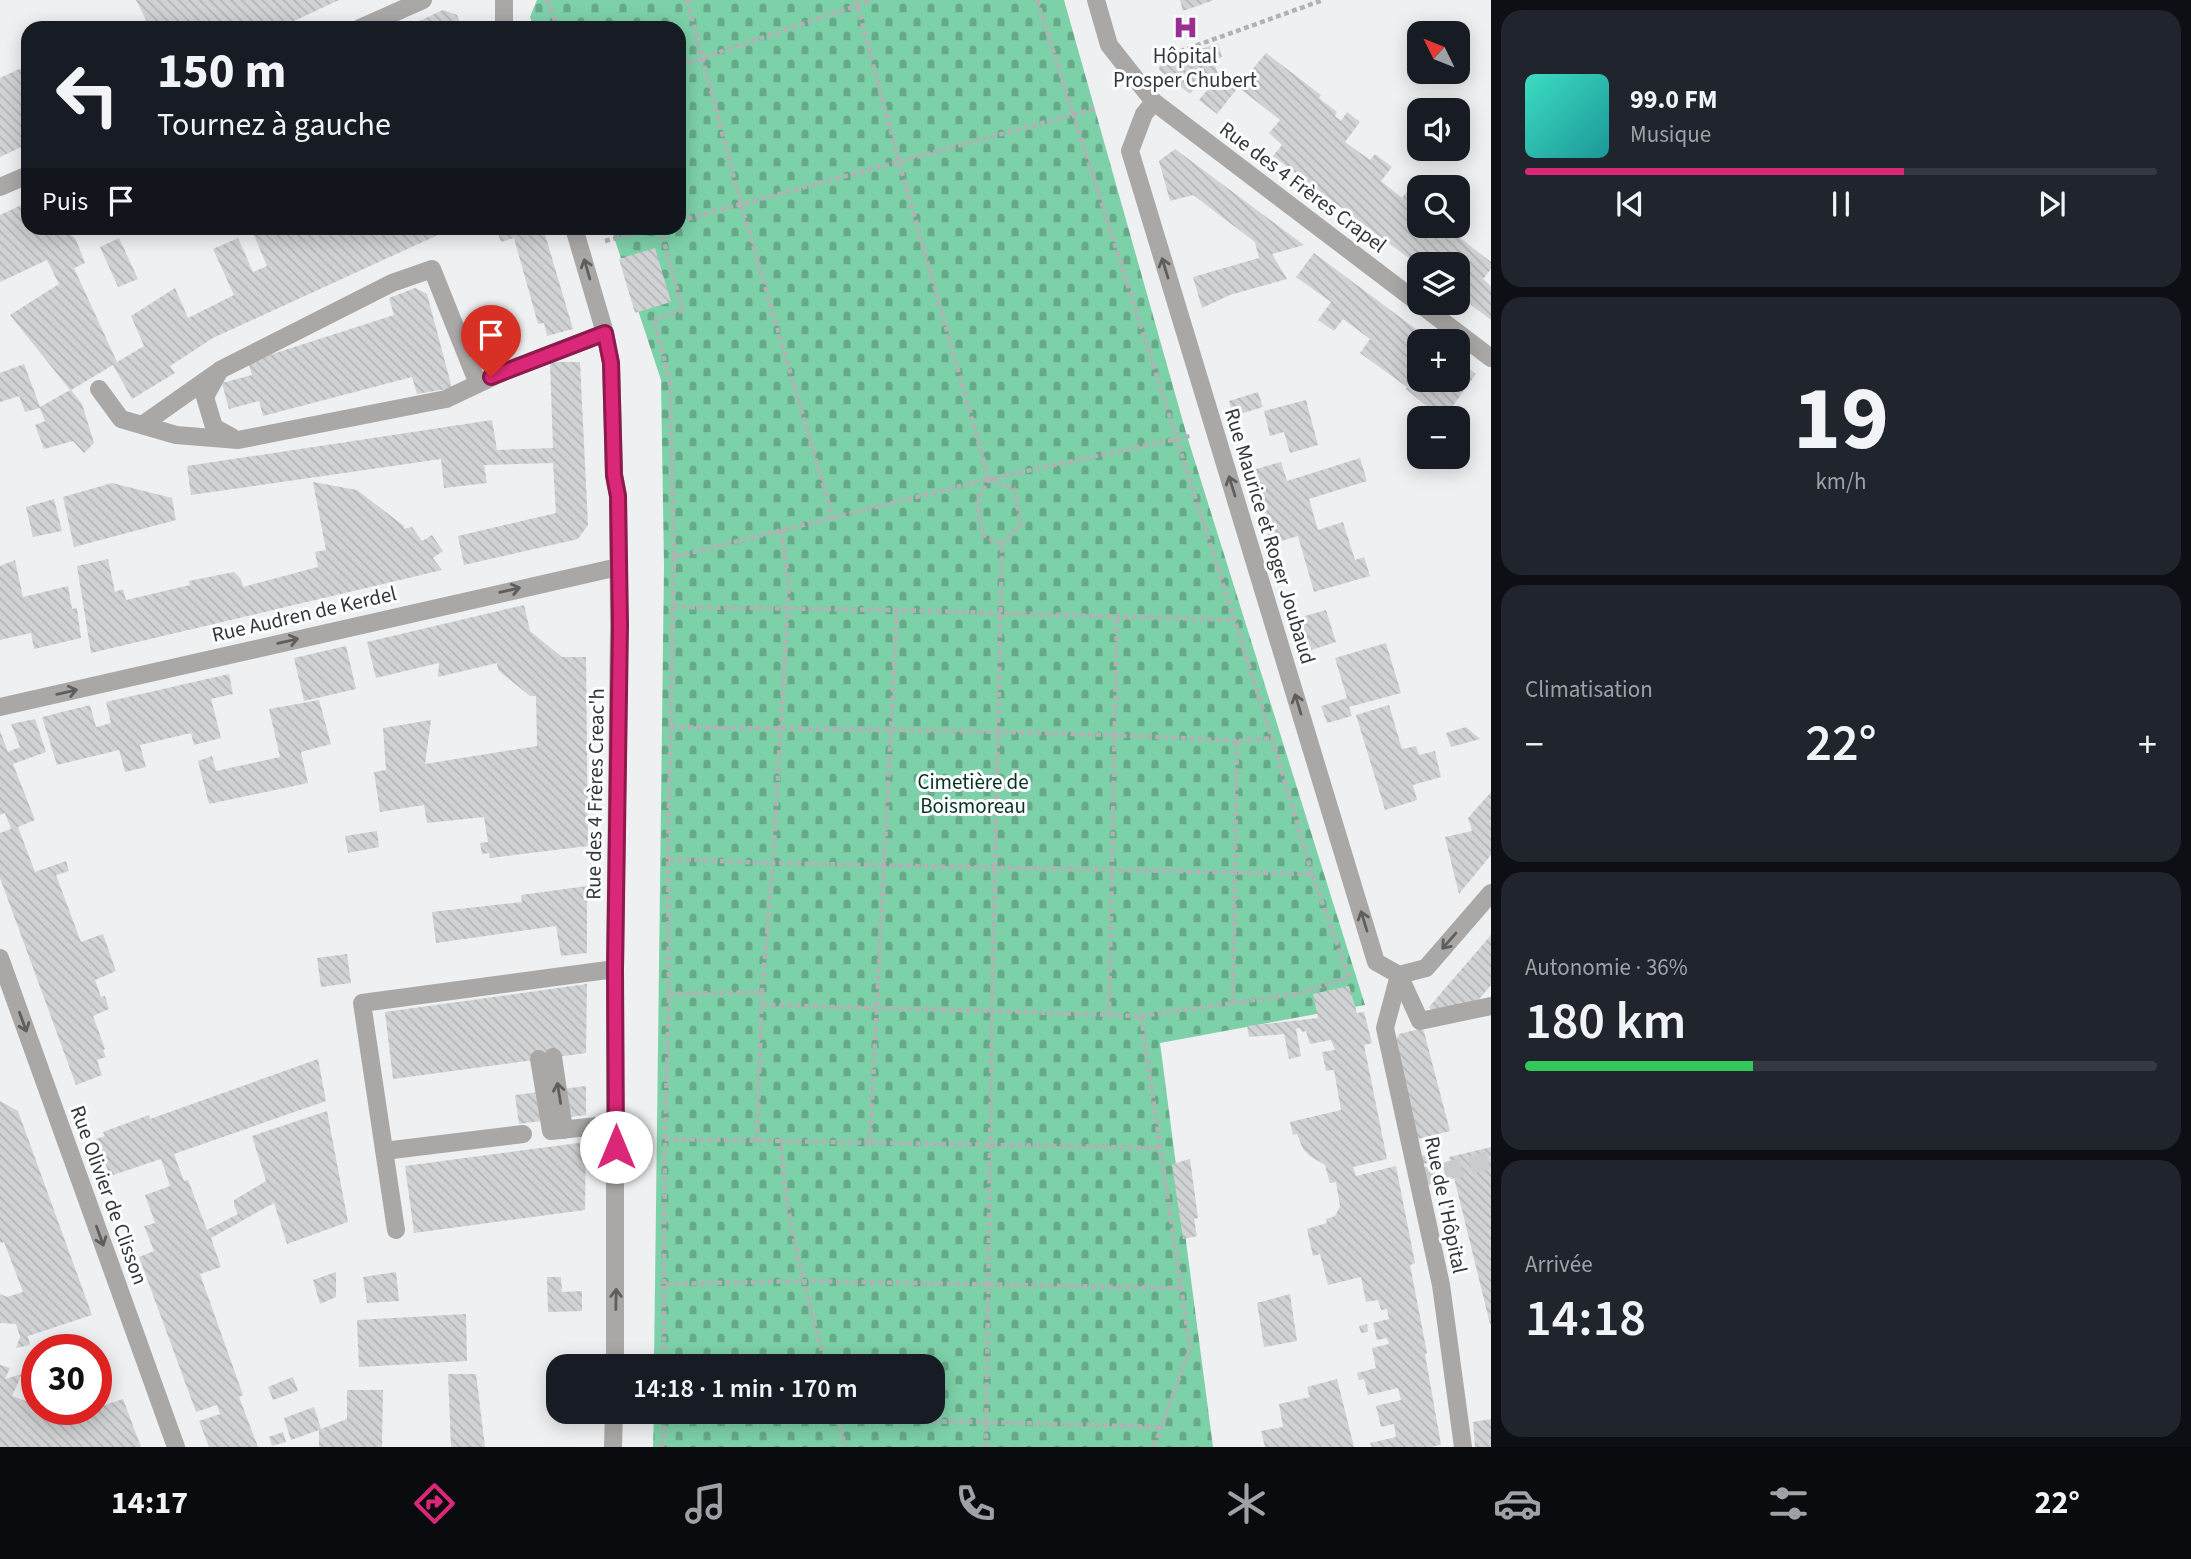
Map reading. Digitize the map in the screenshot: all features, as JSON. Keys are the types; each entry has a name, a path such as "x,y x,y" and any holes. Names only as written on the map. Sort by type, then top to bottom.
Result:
{"street":[{"path":"376,21 423,0"},
{"path":"504,0 504,21"},
{"name":"Rue des 4 Frères Crapel","path":"1096,0 1109,45 1154,102 1491,358"},
{"name":"Rue Maurice et Roger Joubaud","path":"1154,102 1144,114 1130,151 1376,962 1399,975"},
{"path":"0,187 21,178"},
{"name":"Rue des 4 Frères Creac'h","path":"576,235 611,363 614,475 618,496 620,625 615,969 615,1354"},
{"path":"142,425 220,370 391,283 432,269 478,384"},
{"path":"99,389 121,419 176,435 238,440 446,400 505,371 605,333"},
{"path":"220,370 205,397 214,427 238,440"},
{"name":"Rue Audren de Kerdel","path":"0,707 618,566"},
{"path":"1491,893 1426,968 1399,975 1420,1021 1491,1006"},
{"name":"Rue Olivier de Clisson","path":"0,958 176,1447"},
{"path":"396,1230 362,1003 615,969"},
{"name":"Rue de l'Hôpital","path":"1399,975 1385,1028 1441,1285 1463,1447"},
{"path":"546,1058 564,1130 616,1124"},
{"path":"384,1151 523,1134"},
{"path":"614,1424 614,1447"}],"path":[{"path":"547,0 555,21"},
{"path":"687,0 741,204 833,518"},
{"path":"686,64 856,3 873,0"},
{"path":"762,1005 1141,1016 1297,994 1349,977 1312,874 1272,738 1037,0"},
{"path":"1165,57 1323,0"},
{"path":"856,3 989,480 977,500 982,534 1002,545"},
{"path":"686,219 1094,109"},
{"path":"580,247 627,235"},
{"path":"662,235 683,310 654,320 670,382 674,557 668,859 664,1354"},
{"path":"674,557 989,480 1186,436"},
{"path":"986,1447 1002,545 1021,524 1014,489 989,480"},
{"path":"757,1141 762,992 789,583 780,530"},
{"path":"673,607 897,610 1234,620"},
{"path":"870,1142 897,610"},
{"path":"1109,1015 1117,617"},
{"path":"671,727 1115,734 1237,741 1272,738"},
{"path":"1233,1003 1237,741"},
{"path":"668,859 996,869 1312,874"},
{"path":"669,994 762,992"},
{"path":"1141,1016 1189,1348 1154,1447"},
{"path":"665,1139 1161,1148"},
{"path":"781,1141 782,1176 823,1354"},
{"path":"664,1284 804,1281 1181,1288"},
{"path":"945,1421 1161,1427"},
{"path":"662,1447 663,1424"},
{"path":"840,1424 845,1447"}],"green space":[{"name":"Cimetière de Boismoreau","path":"537,0 1064,0 1187,436 1365,1005 1160,1043 1213,1447 653,1447 654,1424 945,1424 945,1354 654,1354 664,566 661,380 613,235 686,235 686,21 531,21 530,17"}],"building":[{"path":"136,0 339,0 294,21 146,21"},
{"path":"1180,0 1214,0 1183,11"},
{"path":"443,10 457,15 459,21 419,21"},
{"path":"1218,43 1222,57 1213,60 1219,77 1236,90 1217,114 1199,100 1208,89 1199,82 1190,94 1159,70 1160,64"},
{"path":"1266,53 1321,95 1319,98 1337,112 1335,116 1341,121 1347,112 1360,122 1345,142 1370,160 1375,154 1392,167 1381,181 1402,198 1407,192 1407,238 1460,238 1491,262 1491,269 1483,279 1491,286 1491,320 1470,304 1470,252 1407,252 1407,257 1273,156 1282,145 1269,133 1280,120 1238,87"},
{"path":"21,68 21,147 0,157 0,78"},
{"path":"1175,149 1304,245 1272,254 1287,279 1230,295 1202,308 1193,277 1259,258 1255,242 1193,195 1170,201 1159,161"},
{"path":"21,205 21,235 72,235 76,240 85,263 74,268 117,362 144,346 131,316 175,288 188,318 234,295 213,249 238,238 253,272 267,266 254,235 438,235 213,338 170,366 175,373 132,399 113,365 71,390 82,404 94,443 84,453 73,441 44,449 35,425 45,421 40,408 25,412 19,396 0,402 0,373 24,364 40,407 70,390 10,315 59,284 47,260 0,282 0,215"},
{"path":"498,235 545,235 573,329 547,336 544,323 538,324 514,238 501,242"},
{"path":"119,238 138,279 118,287 100,247"},
{"path":"655,248 671,302 635,313 619,259"},
{"path":"1314,253 1416,329 1407,329 1407,387 1360,353 1370,339 1343,319 1334,331 1318,320 1331,302 1296,277"},
{"path":"415,288 427,294 452,388 417,394 412,377 263,416 259,401 229,409 222,383 252,375 248,362 394,315 389,298"},
{"path":"550,362 580,362 588,525 578,539 464,565 458,536 556,513 553,463 484,465 487,483 444,488 441,459 191,495 187,466 492,420 497,450 553,448"},
{"path":"1470,370 1476,374 1470,382"},
{"path":"1258,392 1263,407 1233,416 1229,401"},
{"path":"1410,392 1463,392 1453,406 1427,406"},
{"path":"1306,400 1318,445 1290,453 1284,432 1270,436 1264,411"},
{"path":"1360,458 1367,481 1309,499 1318,530 1343,522 1355,560 1364,557 1370,576 1314,592 1298,536 1271,544 1249,471 1281,462 1287,481"},
{"path":"313,482 357,490 404,526 404,529 412,527 422,541 432,535 443,551 433,558 442,570 91,653 77,566 108,559 115,592 123,589 126,600 190,585 189,581 234,572 241,579 243,587 318,567 315,552 326,550"},
{"path":"112,483 172,498 176,520 74,547 63,497"},
{"path":"54,499 62,531 33,537 26,507"},
{"path":"15,560 23,597 68,586 72,609 77,608 81,638 34,649 31,633 0,640 0,566"},
{"path":"524,605 530,631 562,657 586,657 588,846 490,858 489,853 482,854 480,843 488,842 484,817 427,823 424,805 380,812 374,772 386,770 383,728 431,720 425,764 537,746 536,696 530,696 498,670 497,663 438,677 439,663 376,678 367,642"},
{"path":"1326,610 1336,642 1305,652 1294,619"},
{"path":"1386,643 1401,693 1349,707 1352,716 1327,723 1321,706 1347,698 1335,658"},
{"path":"346,646 356,689 304,701 294,658"},
{"path":"229,674 233,694 211,699 221,738 194,745 191,733 140,745 146,767 125,772 119,750 57,765 42,717 90,705 96,727 111,723 106,702"},
{"path":"319,700 331,744 301,752 308,783 209,804 198,761 212,756 216,771 280,757 269,709"},
{"path":"1389,705 1402,749 1416,746 1419,755 1435,751 1441,777 1413,785 1417,800 1385,810 1356,715"},
{"path":"35,719 46,752 13,764 35,820 18,827 35,872 66,861 69,871 56,875 81,942 103,934 116,971 95,980 109,1009 93,1016 105,1049 103,1050 106,1057 97,1060 102,1075 76,1085 0,878 0,833 11,829 5,813 0,815 0,731 8,752 20,747 11,724"},
{"path":"1466,727 1480,739 1451,747 1446,733"},
{"path":"1491,792 1491,855 1459,894 1445,837 1472,831 1468,818"},
{"path":"377,831 379,847 348,853 345,836"},
{"path":"587,886 587,953 561,956 556,926 436,943 432,912 522,902 521,895"},
{"path":"1491,935 1491,985 1475,1004 1433,1012 1429,1007"},
{"path":"347,954 351,983 321,987 317,958"},
{"path":"587,984 586,1053 393,1079 385,1012"},
{"path":"1349,986 1357,1013 1364,1012 1372,1043 1364,1045 1387,1159 1353,1167 1356,1176 1396,1166 1415,1263 1410,1265 1441,1445 1431,1447 1372,1447 1370,1443 1396,1437 1394,1424 1381,1427 1376,1406 1401,1400 1398,1388 1368,1395 1364,1379 1359,1380 1357,1373 1376,1368 1372,1348 1389,1344 1387,1338 1377,1340 1373,1323 1389,1319 1387,1309 1381,1310 1378,1300 1366,1302 1361,1277 1328,1285 1320,1254 1313,1256 1307,1229 1327,1223 1326,1219 1335,1216 1340,1206 1336,1182 1330,1183 1325,1165 1303,1149 1297,1134 1293,1135 1290,1122 1341,1110 1334,1070 1326,1071 1322,1052 1335,1050 1331,1040 1310,1044 1306,1031 1296,1029 1301,1056 1289,1059 1284,1034 1249,1037 1247,1026 1318,1018 1313,994"},
{"path":"1423,1028 1450,1131 1418,1139 1396,1040 1399,1034"},
{"path":"318,1059 326,1101 174,1154 184,1181 188,1180 207,1230 238,1214 234,1200 266,1181 252,1136 327,1111 348,1222 287,1244 274,1203 211,1238 221,1267 200,1274 243,1395 239,1397 258,1447 209,1447 199,1421 220,1414 217,1405 196,1412 139,1257 154,1251 144,1226 155,1223 145,1195 170,1186 161,1159 110,1176 96,1139 105,1136 103,1132 149,1115 150,1119"},
{"path":"586,1086 586,1115 519,1124 515,1095"},
{"path":"0,1101 18,1111 92,1315 34,1334 21,1334 21,1347 16,1348 20,1337 16,1324 0,1323 0,1294 7,1297 23,1292 4,1242 0,1243"},
{"path":"586,1142 585,1210 414,1233 405,1166"},
{"path":"1491,1147 1491,1324 1490,1324 1449,1157"},
{"path":"1434,1153 1436,1161 1423,1164 1421,1156"},
{"path":"1190,1159 1198,1218 1194,1219 1197,1236 1183,1239 1172,1164"},
{"path":"336,1272 336,1297 320,1304 313,1280"},
{"path":"396,1272 399,1301 367,1303 363,1277"},
{"path":"547,1277 561,1277 562,1292 582,1291 582,1311 548,1312"},
{"path":"1290,1294 1297,1341 1264,1347 1257,1303"},
{"path":"466,1314 467,1361 359,1367 357,1320"},
{"path":"1367,1324 1368,1332 1361,1333 1359,1326"},
{"path":"0,1365 10,1368 5,1379 21,1374 12,1396 21,1399 21,1425 112,1425 112,1403 123,1399 141,1447 0,1447"},
{"path":"448,1374 476,1374 485,1447 451,1447"},
{"path":"293,1377 298,1391 273,1400 268,1387"},
{"path":"1337,1379 1354,1447 1265,1447 1261,1431 1283,1427 1279,1404 1310,1397 1307,1387"},
{"path":"347,1390 383,1390 382,1447 319,1447 319,1430 291,1440 284,1418 314,1407 321,1429 347,1419"},
{"path":"1491,1419 1491,1447 1475,1447 1473,1422"},
{"path":"283,1432 286,1442 272,1446 269,1437"}],"tunnel":[{"path":"1418,1178 1491,1160"}],"place":[{"name":"Hôpital Prosper Chubert","path":"1185,27"}],"route":[{"path":"491,377 605,333 611,363 614,411 620,625 615,969 616,1147"}]}
